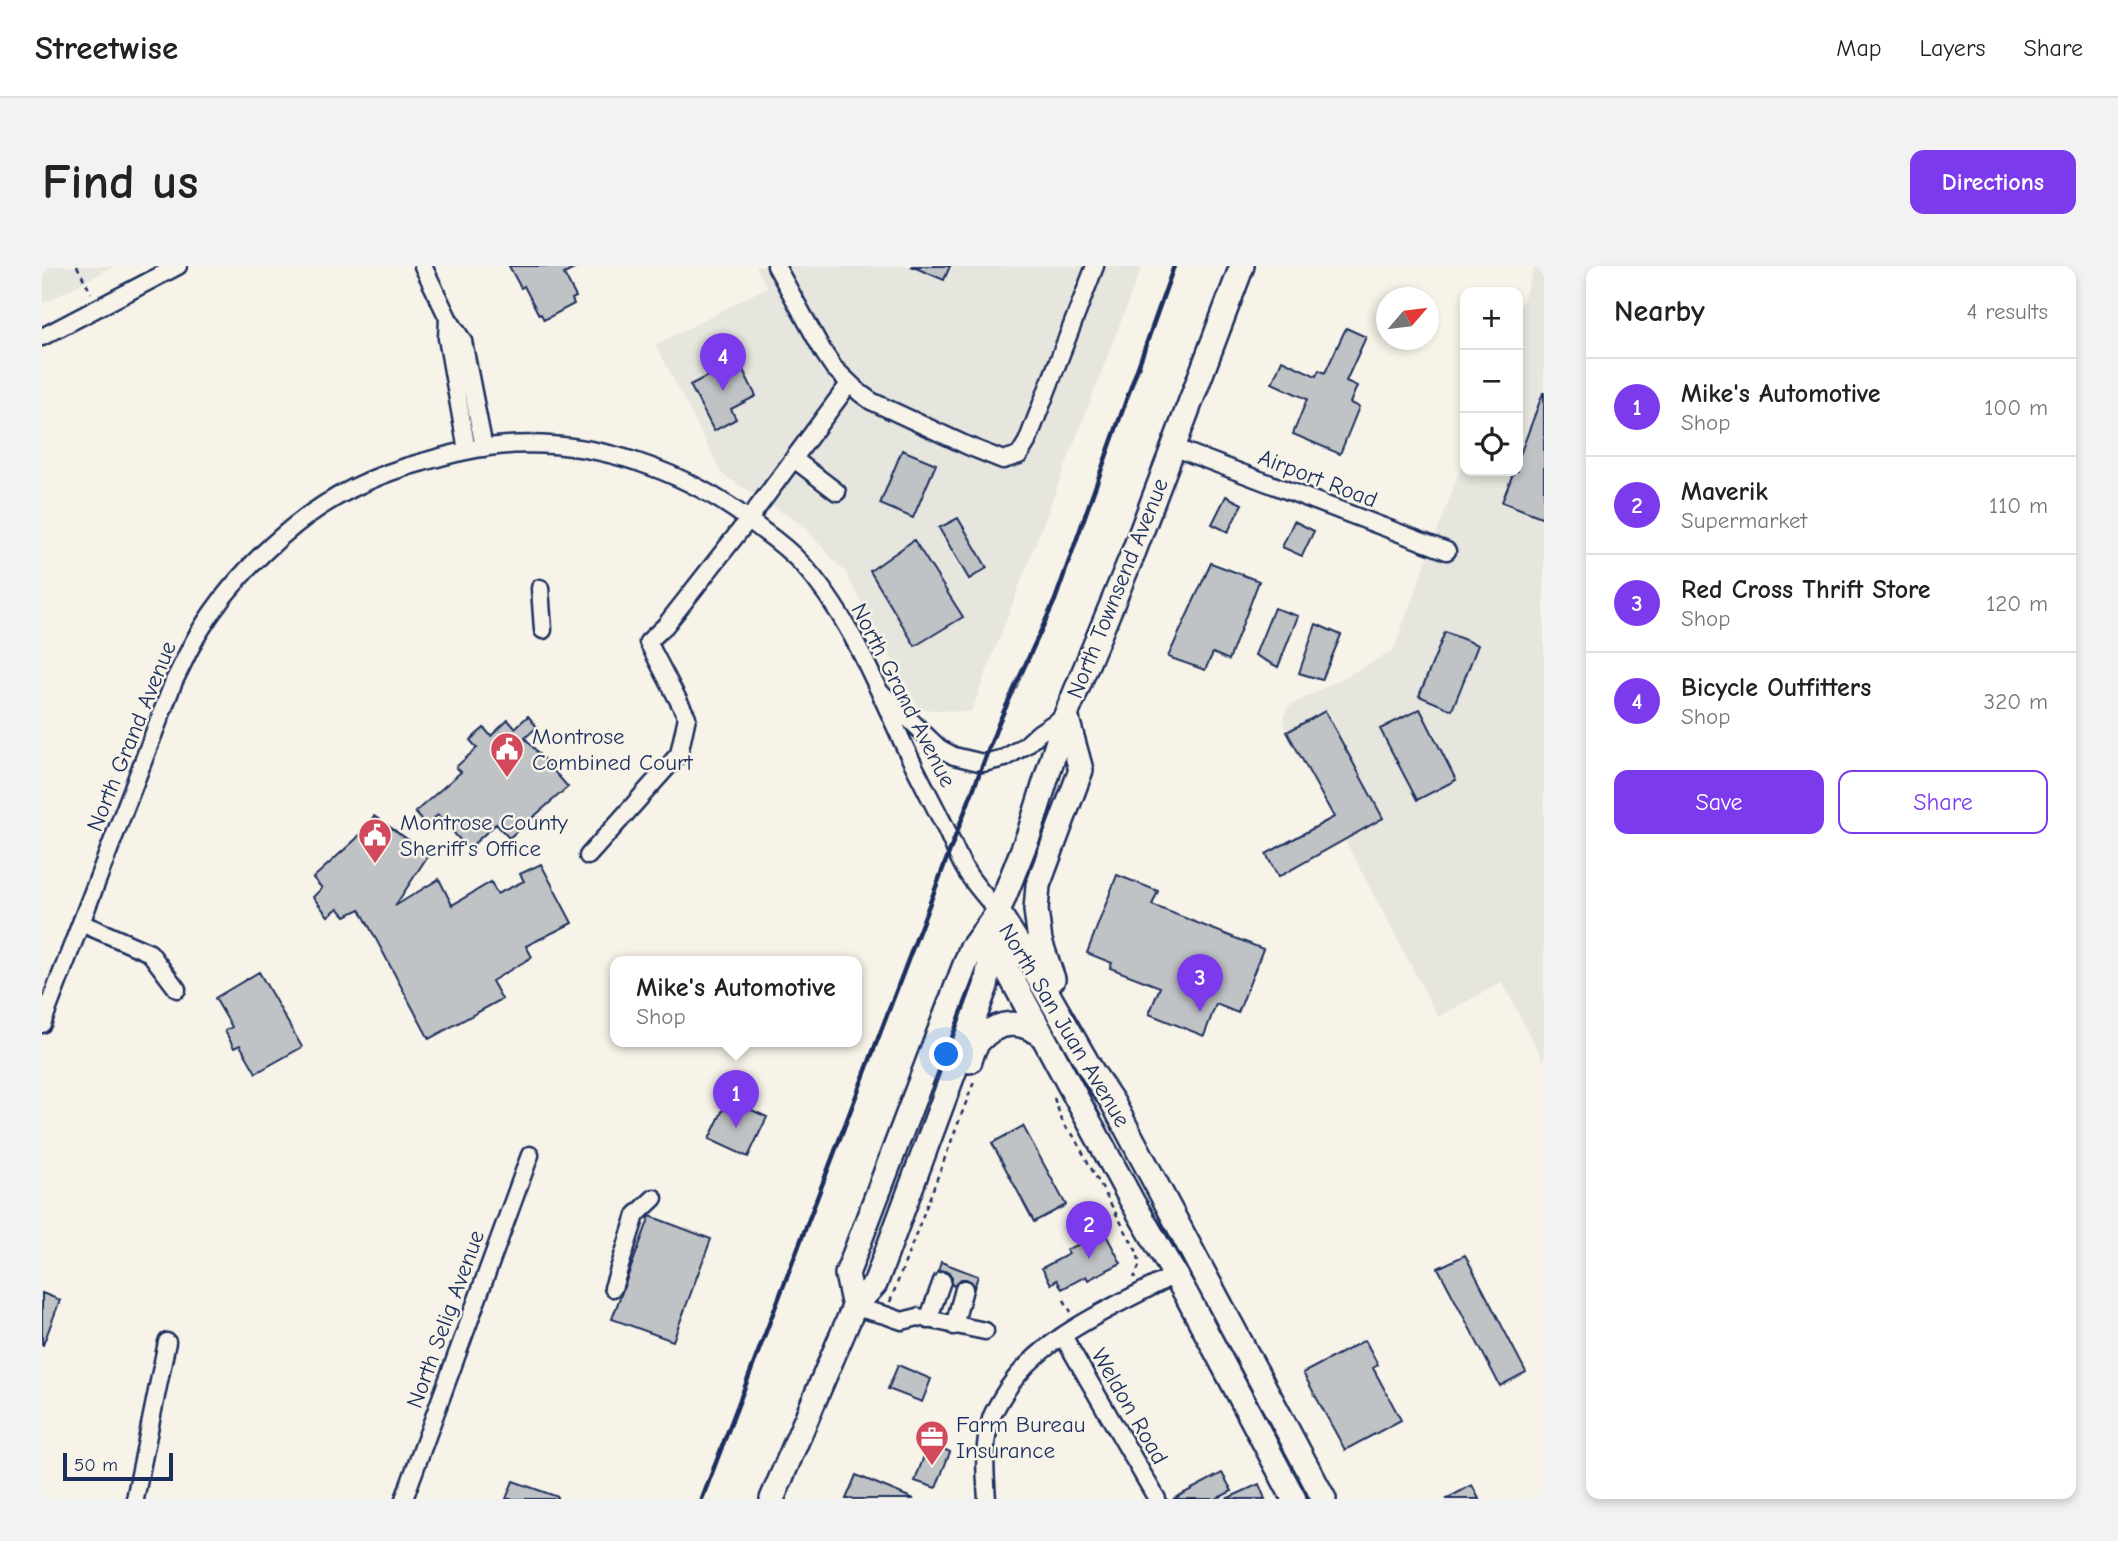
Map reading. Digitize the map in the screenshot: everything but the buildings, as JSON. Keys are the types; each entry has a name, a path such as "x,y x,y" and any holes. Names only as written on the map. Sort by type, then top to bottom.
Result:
{"highway":[{"name":"North Townsend Avenue","path":"772,1499 854,1307 875,1284 986,986 998,912 1029,835 1066,715 1133,551 1242,266"},
{"path":"1066,715 1081,770 1038,885 1036,910 1040,941 1055,982 1100,1069 1113,1102"},
{"name":"North Townsend Avenue","path":"854,1307 847,1274 971,949 998,912"},
{"name":"North San Juan Avenue","path":"998,912 1005,966 1294,1499"},
{"name":"North San Juan Avenue","path":"998,912 1113,1102 1324,1499"},
{"path":"918,1170 937,1152 977,1042 992,1030 1012,1023 1032,1028 1042,1036"}],"street":[{"path":"42,337 178,266"},
{"path":"423,266 448,318 447,338 475,449"},
{"path":"776,266 824,353 849,384 871,401 1003,460 1019,455 1027,442 1095,266"},
{"path":"588,856 679,754 687,718 648,642 666,626 849,384"},
{"name":"North Grand Avenue","path":"42,1024 174,681 197,634 224,596 294,526 333,498 405,466 475,449 500,446 549,446 600,452 653,468 727,503 802,565 825,594 863,657 965,870 998,912"},
{"name":"Airport Road","path":"1173,447 1447,551"},
{"path":"794,459 837,492"},
{"path":"540,588 543,630"},
{"path":"878,690 939,748 954,756 983,763 1005,758 1066,715"},
{"path":"81,923 150,953 177,989"},
{"name":"North Selig Avenue","path":"404,1499 530,1155"},
{"path":"1124,1186 1150,1172"},
{"path":"613,1288 636,1215 654,1198"},
{"path":"987,1499 984,1458 991,1417 1024,1367 1063,1336 1174,1275"},
{"path":"928,1320 942,1281"},
{"path":"954,1326 964,1289"},
{"path":"854,1307 902,1321 918,1317 985,1331"},
{"name":"Weldon Road","path":"1063,1336 1157,1499"},
{"path":"135,1499 167,1342"}],"path":[{"path":"77,266 91,293"},
{"path":"885,1315 977,1075"},
{"path":"1053,1097 1064,1126 1073,1135 1137,1252 1140,1264 1134,1279 1129,1283"},
{"path":"1064,1300 1072,1314 1074,1312"}],"shaded area":[{"path":"42,266 114,266 42,304"},
{"path":"756,266 1142,266 971,712 919,709 845,572 802,525 722,474 656,345 767,287"},
{"path":"1535,266 1544,266 1544,1062 1502,982 1438,1017 1284,724 1286,708 1393,651 1460,470 1460,476 1523,476 1523,299"}],"railway":[{"path":"702,1499 999,722 1055,600 1174,266"}],"place":[{"name":"Bicycle Outfitters","path":"723,391"},
{"name":"Montrose Combined Court","path":"507,779"},
{"name":"Montrose County Sheriff's Office","path":"375,865"},
{"name":"Red Cross Thrift Store","path":"1200,1012"},
{"name":"Mike's Automotive","path":"736,1128"},
{"name":"Maverik","path":"1089,1259"},
{"name":"Farm Bureau Insurance","path":"932,1467"}]}
